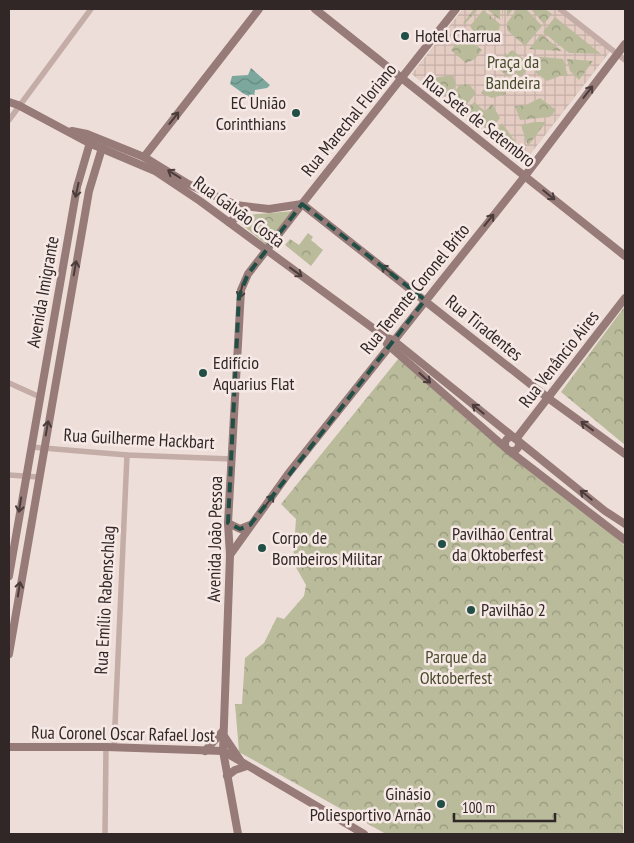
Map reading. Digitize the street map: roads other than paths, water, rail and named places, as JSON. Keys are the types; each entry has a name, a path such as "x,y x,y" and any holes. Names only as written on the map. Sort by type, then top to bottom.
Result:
{"street":[{"path":"9,120 18,105 91,9"},
{"path":"144,156 259,9"},
{"name":"Rua Sete de Setembro","path":"315,9 625,256"},
{"name":"Rua Marechal Floriano","path":"267,251 456,9"},
{"path":"560,9 625,60"},
{"name":"Rua Tenente Coronel Brito","path":"230,555 250,525 524,176 625,44"},
{"name":"Rua Galvão Costa","path":"9,102 65,130 144,156 188,184 223,200 247,208 281,208 302,204"},
{"name":"Rua Galvão Costa","path":"92,140 102,148 155,171 231,224 385,337 508,450 625,540"},
{"name":"Avenida Imigrante","path":"9,576 77,187 92,140"},
{"name":"Avenida Imigrante","path":"9,654 38,477 89,191 102,148"},
{"path":"188,184 236,212 236,218 231,224"},
{"name":"Rua Tiradentes","path":"302,204 548,398 625,454"},
{"path":"231,224 240,219 247,208"},
{"name":"Avenida João Pessoa","path":"238,834 223,751 230,555 228,523 240,296 244,280 267,251"},
{"name":"Rua Venâncio Aires","path":"516,439 625,298"},
{"name":"Rua Galvão Costa","path":"391,343 516,439 605,511 625,524"},
{"path":"9,383 40,397"},
{"path":"508,450 504,445 505,440 512,437 516,439"},
{"path":"31,447 44,449"},
{"name":"Rua Guilherme Hackbart","path":"44,449 127,455 232,459"},
{"name":"Rua Emílio Rabenschlag","path":"105,834 127,455"},
{"path":"9,476 38,477"},
{"path":"228,523 240,529 250,525"},
{"path":"205,751 223,733 245,765 227,776"},
{"name":"Rua Coronel Oscar Rafael Jost","path":"9,747 110,747 223,751 364,834"}],"water":[{"path":"251,68 270,85 267,88 255,90 254,97 251,99 230,84 232,76 248,75"}],"place":[{"name":"Hotel Charrua","path":"405,36"},
{"name":"EC União Corinthians","path":"296,113"},
{"name":"Edifício Aquarius Flat","path":"203,373"},
{"name":"Pavilhão Central da Oktoberfest","path":"442,544"},
{"name":"Corpo de Bombeiros Militar","path":"262,548"},
{"name":"Pavilhão 2","path":"471,610"},
{"name":"Ginásio Poliesportivo Arnão","path":"441,804"}],"park label":[{"name":"Praça da Bandeira","path":"513,72"},
{"name":"Parque da Oktoberfest","path":"456,668"}]}
